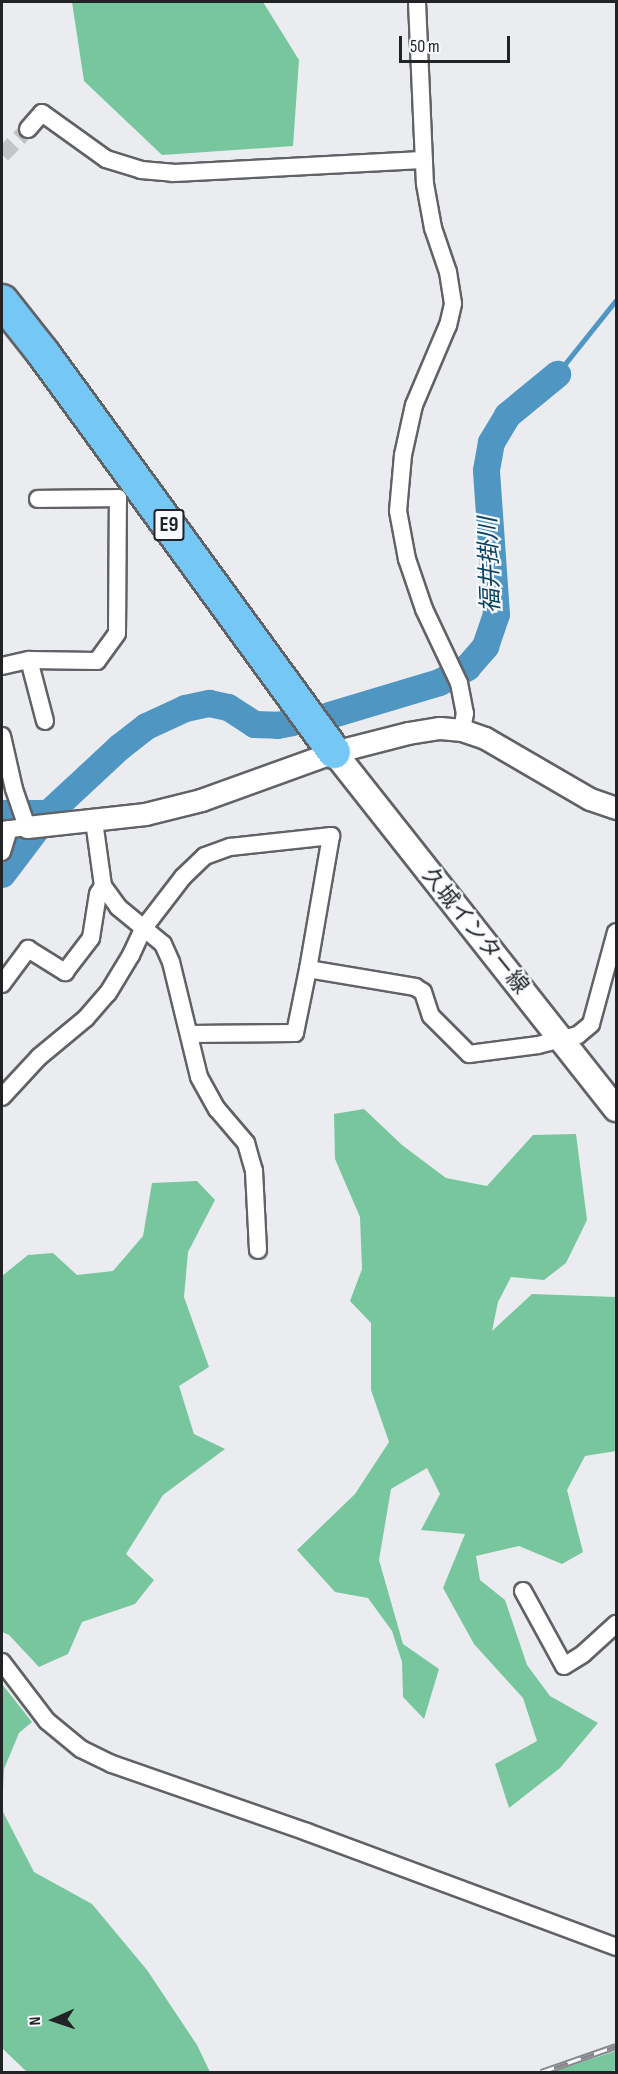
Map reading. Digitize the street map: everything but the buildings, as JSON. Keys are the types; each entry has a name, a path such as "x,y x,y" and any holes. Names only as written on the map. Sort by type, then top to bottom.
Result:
{"highway":[{"name":"E9","path":"2,301 43,353 334,752"}],"main road":[{"name":"久城インター線","path":"334,752 616,1108"}],"street":[{"path":"417,2 424,160 433,228 448,272 453,304 448,325 414,405 403,455 398,511 407,559 420,599 459,683 465,713 462,730"},
{"path":"28,129 42,113 106,159 141,170 172,173 424,160"},
{"path":"2,666 29,660 98,661 117,633 118,498 38,499"},
{"path":"29,660 45,721"},
{"path":"13,829 145,814 201,800 334,752 408,733 440,728 462,730 485,738 590,799 616,808"},
{"path":"2,735 14,789 13,829 2,852"},
{"path":"94,821 103,886 118,907 163,944 171,962 199,1077 217,1109 246,1143 254,1171 258,1250"},
{"path":"2,1097 39,1057 86,1018 108,993 131,955 143,929 183,877 205,856 230,847 331,836 295,1033 189,1034"},
{"path":"2,984 28,949 64,972 91,938 98,894 103,886"},
{"path":"308,969 415,987 423,992 431,1016 469,1054 538,1045 578,1035 591,1024 616,932"},
{"path":"523,1591 564,1666 583,1654 616,1624"},
{"path":"2,1662 47,1721 81,1749 112,1764 307,1832 616,1947"}],"green space":[{"path":"72,2 263,2 299,60 293,146 162,155 84,81"},
{"path":"364,1109 402,1145 446,1178 487,1186 533,1135 576,1134 587,1220 566,1263 544,1280 511,1277 498,1302 492,1331 532,1294 616,1297 616,1451 585,1456 567,1490 583,1552 562,1564 519,1546 476,1556 480,1580 505,1600 527,1665 550,1696 598,1723 560,1768 509,1808 495,1764 537,1741 523,1698 474,1644 443,1588 465,1534 421,1530 440,1494 427,1468 391,1489 379,1560 403,1644 439,1669 424,1719 403,1697 402,1662 392,1631 368,1598 335,1592 297,1550 355,1494 389,1442 371,1390 371,1323 350,1301 362,1269 360,1217 335,1159 334,1114"},
{"path":"197,1181 215,1200 188,1252 184,1297 209,1367 179,1386 194,1434 225,1449 163,1495 126,1554 154,1580 135,1604 82,1622 68,1654 39,1667 9,1635 2,1632 2,1276 28,1255 53,1253 77,1275 113,1271 143,1236 152,1183"},
{"path":"2,1684 32,1722 19,1733 4,1769 2,1810"},
{"path":"2,1810 34,1872 92,1904 147,1970 197,2045 210,2072 27,2072 2,2048"},
{"path":"616,2051 616,2070 551,2072"}],"waterway":[{"path":"557,374 616,300"},
{"name":"福井掛川","path":"329,715 439,682 467,667 485,646 496,614 486,470 491,442 507,415 557,374"},
{"name":"福井掛川","path":"2,874 48,813 119,747 146,726 185,708 209,703 228,707 254,724 277,725 292,722"},
{"path":"2,813 48,813"}],"tunnel":[{"path":"2,155 28,129"}],"railway":[{"path":"541,2072 616,2046"}]}
